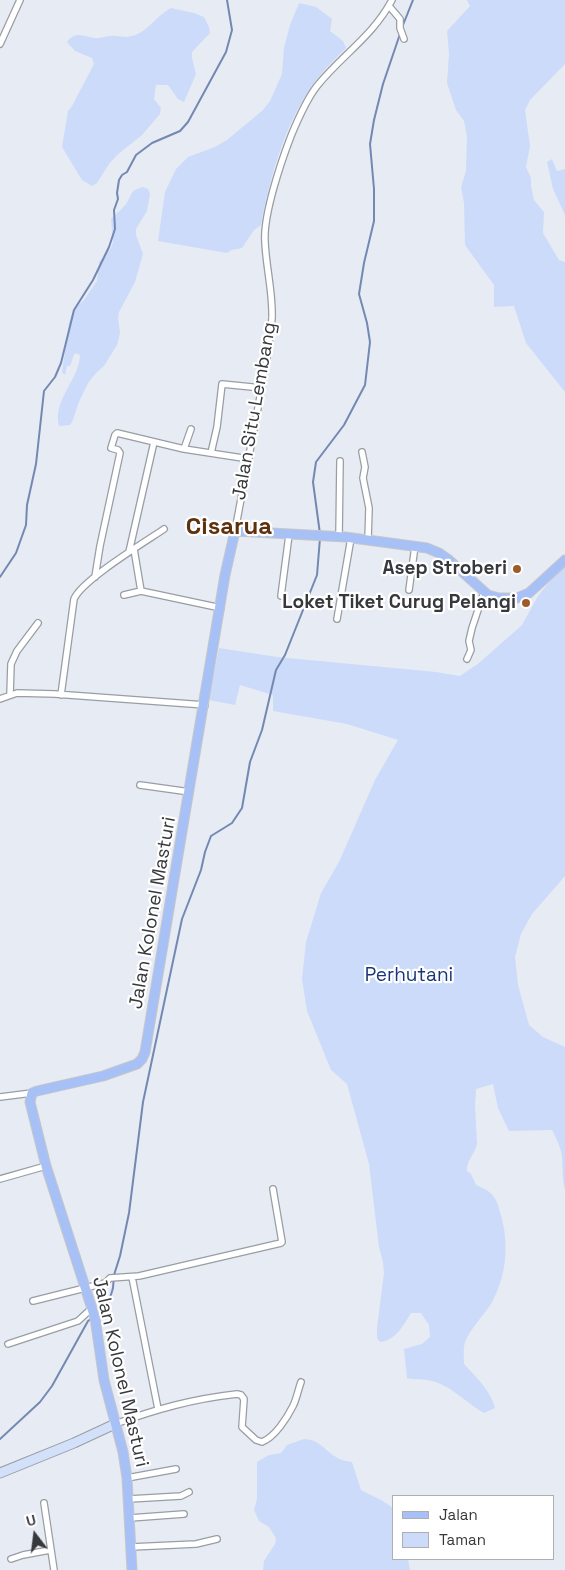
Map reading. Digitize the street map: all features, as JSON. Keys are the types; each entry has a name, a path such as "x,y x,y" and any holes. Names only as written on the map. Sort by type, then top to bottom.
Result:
{"main road":[{"path":"235,531 351,538 427,548 439,553 488,595 499,598 518,598 529,593 565,560"},
{"name":"Jalan Kolonel Masturi","path":"132,1570 127,1478 123,1452 104,1380 94,1313 46,1166 30,1102 32,1093 103,1076 137,1064 142,1059 154,1005 235,531"}],"street":[{"path":"0,44 20,0"},
{"path":"390,3 400,18 400,28 404,39"},
{"name":"Jalan Situ Lembang","path":"235,531 268,350 272,309 265,243 266,220 291,137 308,100 317,86 335,66 368,35 390,3"},
{"path":"211,453 217,427 222,384 262,388"},
{"path":"184,449 191,429"},
{"path":"95,577 120,453 118,450 111,448 117,433 184,449 249,459"},
{"path":"141,591 132,551 154,442"},
{"path":"362,452 365,467 363,478 369,508 368,540"},
{"path":"339,537 340,461"},
{"path":"62,695 74,599 82,588 95,577 164,528"},
{"path":"281,596 289,535"},
{"path":"337,619 351,538"},
{"path":"408,590 415,546"},
{"path":"124,595 141,591 221,608"},
{"path":"467,659 471,647 469,643 471,634 484,592"},
{"path":"10,695 11,664 17,651 38,623"},
{"path":"0,699 17,694 62,695 205,705"},
{"path":"140,785 190,792"},
{"path":"0,1097 32,1093"},
{"path":"0,1179 46,1166"},
{"path":"32,1301 86,1286 105,1283 113,1279 132,1278 243,1253 282,1242 272,1189"},
{"path":"132,1278 158,1409"},
{"path":"8,1344 78,1321 94,1313"},
{"path":"0,1473 115,1424 158,1409 198,1399 223,1396 240,1395 244,1399 242,1427 256,1440 262,1442 268,1440 287,1417 294,1404 301,1382"},
{"path":"127,1478 176,1469"},
{"path":"129,1499 181,1496 189,1492"},
{"path":"44,1503 54,1570"},
{"path":"130,1518 184,1514"},
{"path":"131,1547 196,1544 217,1539"},
{"path":"12,1559 50,1550"}],"green space":[{"path":"467,0 565,0 565,64 530,100 525,110 530,146 526,167 531,178 534,200 544,212 543,233 559,260 565,262 565,392 526,343 514,306 494,307 494,285 465,245 464,203 461,187 466,171 467,136 464,121 456,110 447,83 449,54 447,31 470,6"},
{"path":"299,3 316,7 332,19 330,31 343,41 346,48 328,66 299,106 275,165 261,225 254,230 242,248 227,253 158,241 165,192 176,169 188,157 215,147 227,140 263,110 270,101 282,74 284,48 290,25"},
{"path":"171,8 204,17 210,33 192,52 196,74 184,102 178,99 168,85 156,85 154,99 161,108 160,114 142,135 117,155 97,183 92,186 82,180 62,147 68,111 94,64 92,58 75,51 67,42 70,38 77,35 97,38 133,36 145,30"},
{"path":"552,159 557,171 565,169 565,215 553,189 547,162"},
{"path":"143,187 148,189 150,194 147,211 136,229 136,235 143,254 135,282 119,312 120,333 117,345 104,366 88,383 70,425 59,426 59,408 79,364 80,355 75,353 70,366 67,366 65,375 62,372 69,323 73,310 84,300 97,281 99,262 111,248 113,242 111,219 126,204 133,192"},
{"name":"Perhutani","path":"565,562 565,876 532,914 521,934 515,957 518,985 529,1025 543,1037 565,1047 565,1190 561,1153 552,1130 509,1131 498,1108 493,1084 476,1089 477,1144 467,1171 471,1174 476,1185 488,1191 495,1198 502,1219 506,1252 503,1273 496,1294 491,1304 470,1332 464,1347 464,1364 487,1390 495,1408 484,1413 443,1385 427,1380 407,1378 404,1349 422,1344 430,1337 429,1325 421,1313 411,1313 398,1332 386,1341 380,1342 377,1338 384,1273 369,1164 347,1084 331,1070 307,1011 302,979 306,942 321,893 339,862 375,780 398,740 347,724 273,711 273,695 240,685 235,705 209,700 219,648 277,657 436,672 460,676 479,663 522,625 538,596"},
{"path":"304,1439 314,1441 339,1459 352,1462 361,1490 392,1507 392,1560 408,1560 410,1570 263,1570 264,1561 275,1544 276,1538 269,1527 259,1521 254,1510 257,1499 257,1462 269,1455 281,1453 287,1445"}],"waterway":[{"path":"0,577 16,553 26,525 27,505 36,464 44,391 55,377 61,363 74,310 93,280 109,247 115,229 114,210 118,199 119,180 127,172 136,155 152,143 180,131 188,122 226,52 232,30 227,0"},
{"path":"403,25 413,0"},
{"path":"320,534 313,482 316,462 344,425 365,385 370,342 359,294 374,221 374,189 370,144 383,84 400,34"},
{"path":"97,1315 107,1308 120,1256 129,1213 143,1102 182,919 201,870 211,836 232,823 242,808 250,762 262,730 276,670 285,655 317,575 320,538"},
{"path":"0,1439 40,1402 52,1386 88,1321 91,1319"}],"place":[{"name":"Asep Stroberi","path":"517,569"},
{"name":"Loket Tiket Curug Pelangi","path":"526,603"}],"district":[{"name":"Cisarua","path":"229,527"}]}
